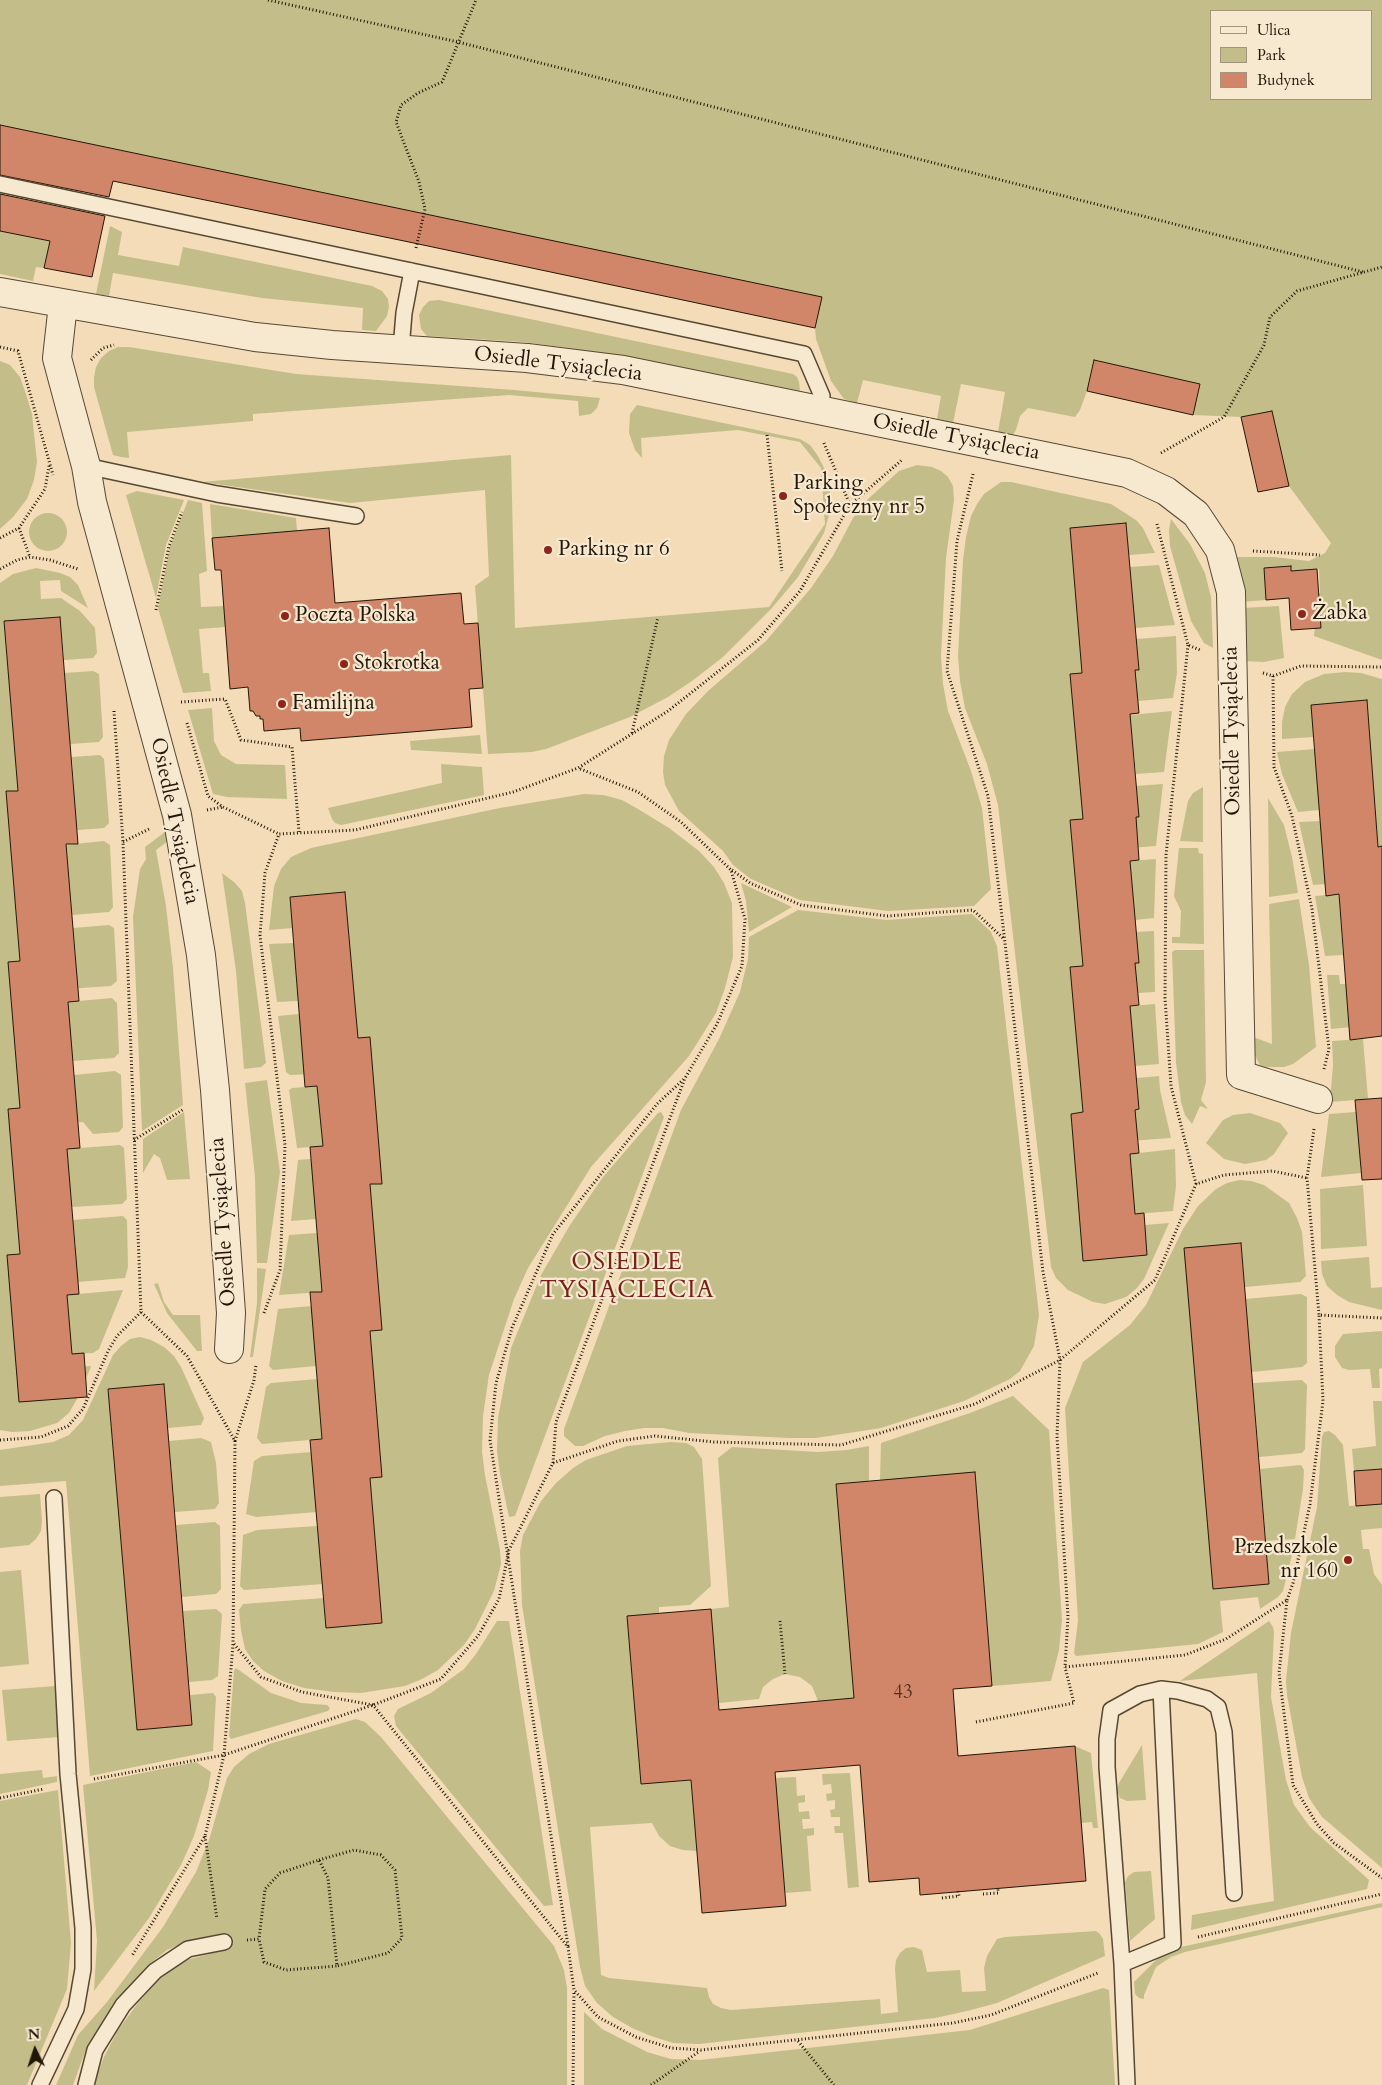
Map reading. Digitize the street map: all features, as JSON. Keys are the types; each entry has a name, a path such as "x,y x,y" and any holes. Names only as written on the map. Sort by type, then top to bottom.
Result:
{"street":[{"name":"Osiedle Tysiąclecia","path":"0,292 255,336 527,358 623,370 1126,473 1166,491 1196,514 1220,550 1231,592 1242,1075 1318,1099"},
{"name":"Osiedle Tysiąclecia","path":"63,304 57,358 86,466 92,502 177,815 201,955 215,1090 231,1313 229,1349"}],"lane":[{"path":"0,184 804,354 822,396 820,410"},
{"path":"400,349 404,313 412,271"},
{"path":"86,466 192,489 356,516"},
{"path":"40,2085 76,2009 83,1969 83,1928 69,1784 54,1498"},
{"path":"1122,1964 1173,1943 1161,1689"},
{"path":"1127,2085 1122,1964 1107,1767 1107,1739 1111,1710 1140,1694 1161,1689 1178,1691 1207,1699 1218,1708 1224,1732 1234,1893"},
{"path":"86,2085 96,2050 123,2005 155,1970 188,1948 222,1942"}],"path":[{"path":"268,0 458,42 1363,272"},
{"path":"412,271 425,209 419,182 396,122 400,104 442,82 476,0"},
{"path":"1126,473 1224,417 1264,345 1270,317 1297,291 1382,267"},
{"path":"89,366 92,357 103,348 117,344"},
{"path":"0,347 18,351 56,482"},
{"path":"766,435 782,572"},
{"path":"832,442 823,441 850,505"},
{"path":"186,720 208,796 223,807 279,834 355,830 513,792 578,768 668,711 758,640 800,591 850,505 905,457 896,456"},
{"path":"0,538 18,528 45,489 50,463"},
{"path":"965,470 974,472 958,541 947,671 988,796 1043,1272 1060,1360 1058,1436 1068,1618 1065,1666 1074,1703 976,1722"},
{"path":"156,610 169,546 192,489"},
{"path":"553,1462 618,1441 656,1436 714,1442 841,1445 975,1404 1060,1360 1155,1280 1196,1184 1171,1086 1165,998 1166,855 1188,645 1156,520"},
{"path":"18,528 30,557"},
{"path":"1220,550 1320,555"},
{"path":"0,569 17,560 30,557 50,560 82,571 80,563"},
{"path":"153,600 158,619"},
{"path":"632,734 658,617"},
{"path":"1188,645 1273,676 1301,666 1382,666"},
{"path":"1273,676 1274,767 1292,816 1312,908 1329,1049 1318,1099 1307,1178 1319,1315 1323,1401 1310,1504 1293,1583 1287,1600 1279,1674 1293,1785 1317,1824 1334,1843 1382,1878"},
{"path":"178,692 184,711"},
{"path":"181,702 225,699 241,740 292,747 299,832"},
{"path":"114,710 123,842 141,1312 187,1356 235,1441"},
{"path":"578,768 638,792 681,822 731,870 750,883 801,906 887,916 973,910 1004,939"},
{"path":"263,1317 280,1270 285,1145 260,935 265,873 279,834"},
{"path":"0,1798 224,1755 373,1705 441,1679 478,1636 499,1599 508,1550 553,1462 556,1422 685,1078 717,1024 742,966 745,919 731,870"},
{"path":"573,2085 574,1990 490,1440 496,1383 512,1328 553,1234 657,1104 685,1078"},
{"path":"134,1140 215,1090"},
{"path":"1196,1184 1224,1175 1272,1171 1307,1178"},
{"path":"0,1440 41,1436 68,1426 83,1409 108,1351 117,1336 141,1312"},
{"path":"1319,1315 1382,1318"},
{"path":"128,1961 139,1947 204,1836 224,1755 233,1644 235,1441 254,1380 256,1362"},
{"path":"1065,1666 1185,1655 1226,1639 1287,1600"},
{"path":"780,1621 785,1674"},
{"path":"233,1644 261,1677 302,1692 373,1705 568,1947"},
{"path":"204,1836 222,1942 259,1939"},
{"path":"354,1850 381,1855 395,1870 402,1938 388,1953 337,1966 286,1970 264,1962 259,1939 265,1889 280,1873 354,1850"},
{"path":"319,1860 328,1878 337,1966"},
{"path":"983,1894 998,1893 998,1888"},
{"path":"942,1898 959,1896 958,1891"},
{"path":"1173,1943 1382,1894"},
{"path":"574,1990 598,2017 636,2038 672,2048 700,2050 953,2023 991,2015 1122,1964"},
{"path":"798,2041 834,2085"},
{"path":"651,2085 700,2050"}],"green space":[{"path":"0,0 1382,0 1382,660 1314,636 1318,594 1320,593 1319,569 1291,571 1291,566 1264,568 1266,600 1241,602 1231,557 1274,557 1309,561 1325,553 1331,543 1289,486 1272,411 1241,417 1193,415 1200,384 1094,360 1087,391 1080,410 1075,417 1028,408 1020,416 1013,435 998,432 1005,392 961,384 953,423 937,419 941,396 863,380 857,403 844,399 831,381 816,339 815,328 821,297 0,125"},
{"path":"110,226 122,232 118,255 179,266 183,247 372,286 382,291 388,299 387,316 376,331 362,330 363,308 262,298 113,273 109,296 96,294"},
{"path":"0,231 97,251 49,245 44,268 36,267 33,281 0,274"},
{"path":"439,300 793,374 797,377 800,391 626,356 523,342 427,336 421,329 419,315 429,301"},
{"path":"118,347 129,347 296,374 600,398 597,408 591,414 579,416 578,401 509,395 253,414 253,421 127,432 129,458 113,455 94,387 96,367 101,358 109,351"},
{"path":"0,361 10,365 20,377 32,414 37,462 34,480 27,499 13,517 0,529"},
{"path":"637,405 800,439 810,445 826,472 830,491 830,511 824,533 798,577 771,609 723,657 692,681 668,697 630,717 546,749 532,752 488,754 475,586 489,576 485,490 350,503 202,482 511,455 515,628 769,607 825,524 821,468 800,442 738,430 641,438 642,458 635,450 629,433 630,414"},
{"path":"917,465 932,467 941,471 948,477 953,486 954,500 946,558 941,656 943,684 948,711 971,771 982,808 991,889 974,906 888,911 800,900 751,879 733,865 723,851 679,811 665,785 663,772 664,756 669,740 686,714 708,691 766,641 811,588 833,556 853,518 868,499 899,471"},
{"path":"1001,482 1011,482 1111,504 1136,520 1143,528 1155,553 1129,555 1126,523 1070,528 1082,673 1070,675 1083,819 1070,821 1083,966 1070,967 1083,1112 1071,1114 1083,1261 1139,1256 1145,1225 1169,1223 1144,1279 1126,1297 1105,1304 1093,1302 1068,1290 1056,1278 1051,1267 998,805 987,764 965,708 960,681 958,656 966,537 971,516 977,504 984,494"},
{"path":"137,491 184,500 166,545 156,598 126,495"},
{"path":"188,500 202,503 207,571 199,574 201,607 224,606 226,627 199,629 203,673 209,673 211,691 183,693 158,608 170,547"},
{"path":"210,504 296,518 297,531 238,542 237,535 212,538"},
{"path":"48,513 62,518 67,532 62,546 48,551 34,546 29,532 34,518"},
{"path":"1171,519 1190,544 1205,573 1211,597 1213,648 1204,643 1191,621 1170,546 1169,530"},
{"path":"1159,565 1175,625 1135,628 1130,567"},
{"path":"36,568 70,577 78,585 88,608 61,591 60,580 40,581 41,599 61,598 80,611 95,628 97,653 93,658 64,660 60,617 4,622 18,791 6,792 20,961 8,962 20,1108 8,1109 20,1254 73,1367 91,1367 69,1413 57,1423 30,1431 12,1432 0,1430 0,583 13,574"},
{"path":"1279,606 1284,658 1264,662 1243,661 1242,608"},
{"path":"1176,636 1177,673 1173,698 1138,701 1127,671 1139,670 1136,639"},
{"path":"93,671 99,674 103,737 99,742 70,744 64,673"},
{"path":"1361,673 1382,679 1382,846 1378,847 1367,700 1311,705 1314,737 1282,739 1282,722 1285,707 1292,694 1305,682 1324,674"},
{"path":"212,708 214,741 221,755 236,764 285,765 287,799 227,797 213,794 188,710"},
{"path":"1172,711 1164,772 1136,774 1130,715"},
{"path":"480,735 482,754 411,750 410,741"},
{"path":"1315,749 1319,810 1298,812 1282,774 1277,752"},
{"path":"100,755 104,759 109,823 104,828 65,831 62,789 74,788 72,757"},
{"path":"441,764 482,767 484,795 341,825 335,823 332,819 328,808 442,783"},
{"path":"1163,784 1156,846 1129,848 1127,818 1136,786"},
{"path":"1203,787 1203,842 1180,841 1188,801 1193,793"},
{"path":"584,794 603,795 622,800 669,828 699,851 714,867 724,883 732,903 733,957 725,988 716,1013 689,1056 591,1167 528,1268 514,1299 489,1375 483,1416 482,1452 501,1564 494,1591 475,1629 464,1645 438,1670 405,1686 361,1693 334,1692 304,1688 282,1681 264,1671 253,1661 245,1649 239,1610 243,1604 324,1598 382,1622 370,1478 370,1331 382,1330 370,1184 381,1184 370,1037 358,1038 345,892 290,897 293,928 269,930 274,886 281,869 291,857 311,848 500,808"},
{"path":"1268,798 1284,825 1298,893 1269,897"},
{"path":"1321,821 1338,883 1313,885 1299,822"},
{"path":"169,829 172,838 156,850 166,906 173,968 183,1105 142,1131 133,917 140,869 146,859 145,847"},
{"path":"104,841 110,845 113,907 109,912 72,915 66,845"},
{"path":"1179,848 1198,848 1199,853 1203,854 1204,944 1172,943 1172,937 1180,937 1181,911 1174,896"},
{"path":"1156,859 1154,918 1135,920 1130,861"},
{"path":"222,873 242,891 245,903 266,1063 261,1067 244,1069 236,971"},
{"path":"741,883 792,907 749,932 746,901"},
{"path":"1339,894 1343,955 1325,956 1315,896"},
{"path":"1299,899 1309,965 1316,1047 1293,1064 1284,1067 1266,1067 1260,1065 1251,1048 1248,1035 1272,1044 1269,904"},
{"path":"798,910 887,920 972,914 991,932 997,946 1039,1315 1034,1346 1020,1371 1010,1379 964,1401 881,1428 816,1438 788,1438 689,1433 663,1428 644,1428 605,1436 583,1446 575,1446 564,1436 564,1429 681,1110 719,1039 740,992 748,959 749,937"},
{"path":"109,925 114,928 117,981 111,986 66,989 64,959 76,958 73,928"},
{"path":"1154,931 1155,992 1138,993 1127,964 1139,962 1136,932"},
{"path":"294,943 298,1001 277,1002 269,944"},
{"path":"1175,950 1204,950 1206,1082 1201,1100 1208,1109 1200,1106 1192,1124 1185,1115 1181,1102 1176,1062 1172,952"},
{"path":"1327,975 1339,975 1340,984 1346,984 1362,1026 1331,1029"},
{"path":"112,998 117,1003 119,1053 114,1058 72,1061 68,1002"},
{"path":"1155,1004 1159,1064 1135,1066 1130,1006"},
{"path":"299,1014 316,1074 290,1075 286,1072 278,1016"},
{"path":"1363,1039 1368,1099 1330,1102 1333,1065 1332,1041"},
{"path":"115,1071 121,1075 123,1127 119,1132 93,1134 83,1122 71,1123 74,1075"},
{"path":"1159,1076 1160,1090 1171,1138 1129,1141 1127,1110 1139,1109 1137,1078"},
{"path":"267,1080 280,1172 267,1263 257,1263 255,1177 245,1083"},
{"path":"317,1086 323,1146 297,1148 289,1090 292,1088"},
{"path":"1368,1111 1359,1141 1361,1173 1321,1177 1329,1114"},
{"path":"184,1112 190,1179 167,1180 160,1158 154,1154 143,1173 143,1139"},
{"path":"661,1112 664,1117 515,1516 509,1517 497,1451 498,1418 511,1348 541,1275 570,1225 603,1177 658,1113"},
{"path":"1250,1113 1280,1123 1288,1133 1274,1154 1266,1160 1245,1164 1224,1159 1206,1143 1223,1120 1233,1115"},
{"path":"120,1145 124,1148 127,1199 122,1204 72,1207 67,1149"},
{"path":"1175,1149 1176,1186 1173,1211 1135,1214 1130,1154"},
{"path":"323,1158 316,1219 291,1221 298,1160"},
{"path":"1239,1180 1264,1185 1289,1203 1302,1232 1306,1276 1300,1282 1245,1287 1241,1243 1185,1248 1214,1589 1269,1584 1267,1553 1293,1551 1283,1591 1278,1597 1260,1609 1258,1597 1220,1601 1223,1632 1198,1644 1076,1656 1074,1653 1078,1621 1065,1408 1083,1362 1130,1325 1146,1305 1183,1229 1198,1206 1216,1189 1227,1183"},
{"path":"1363,1185 1367,1246 1321,1249 1320,1189"},
{"path":"123,1216 127,1220 128,1267 125,1278 66,1283 64,1252 76,1251 73,1220"},
{"path":"317,1233 322,1292 279,1295 289,1235"},
{"path":"1369,1257 1371,1288 1382,1287 1382,1310 1349,1302 1337,1295 1327,1286 1322,1274 1321,1261"},
{"path":"257,1268 266,1269 253,1357 250,1357 257,1303"},
{"path":"158,1283 164,1302 173,1315 200,1315 202,1351 197,1351 167,1313 154,1284"},
{"path":"123,1290 99,1349 93,1353 72,1354 67,1295"},
{"path":"1301,1294 1307,1297 1307,1363 1302,1367 1252,1372 1245,1299"},
{"path":"323,1305 316,1366 273,1370 269,1366 278,1309"},
{"path":"1382,1331 1382,1368 1379,1369 1380,1388 1372,1388 1370,1369 1349,1370 1342,1368 1335,1357 1335,1346 1343,1334"},
{"path":"140,1337 164,1347 174,1356 181,1367 204,1418 201,1425 168,1428 164,1384 108,1389 137,1729 192,1725 190,1695 213,1693 216,1697 213,1751 90,1776 66,1481 0,1486 0,1450 53,1442 69,1435 83,1420 113,1355 130,1339"},
{"path":"317,1379 322,1439 262,1444 257,1438 266,1387 271,1383"},
{"path":"1302,1380 1307,1385 1305,1449 1302,1453 1259,1457 1253,1383"},
{"path":"1013,1396 1049,1430 1062,1620 1059,1650 1051,1681 992,1686 975,1473 880,1480 881,1443 970,1413"},
{"path":"1373,1401 1382,1401 1382,1469 1354,1471 1352,1449 1376,1446"},
{"name":"Przedszkole nr 160","path":"1329,1431 1343,1445 1349,1506 1382,1504 1382,1528 1361,1530 1363,1549 1369,1549 1374,1574 1382,1585 1382,1868 1322,1817 1309,1798 1302,1777 1287,1695 1286,1681 1291,1633 1317,1507 1322,1437 1324,1432"},
{"path":"201,1438 211,1442 216,1463 219,1503 215,1509 175,1512 169,1441"},
{"path":"671,1442 686,1443 694,1447 702,1459 711,1586 690,1605 659,1607 659,1613 627,1617 641,1784 691,1780 697,1851 683,1850 670,1846 659,1836 652,1823 590,1827 601,1975 609,1978 707,1988 713,2004 731,2010 880,1999 881,2014 898,2012 896,1960 906,1948 914,1947 922,1950 927,1972 960,1970 962,1992 986,1991 984,1968 987,1956 997,1939 1096,1931 1103,1939 1105,1956 997,2003 935,2018 699,2044 673,2043 651,2036 613,2017 597,2003 585,1986 580,1967 522,1605 520,1551 523,1535 541,1501 556,1483 573,1468 586,1460 627,1446"},
{"path":"869,1446 869,1481 836,1484 854,1698 818,1701 812,1686 800,1677 785,1674 773,1679 763,1687 759,1699 719,1703 711,1609 729,1607 718,1458 732,1447 818,1452"},
{"path":"324,1451 317,1512 256,1517 246,1514 254,1461 262,1456"},
{"path":"1301,1465 1304,1470 1303,1489 1295,1539 1266,1541 1260,1469"},
{"path":"40,1494 42,1521 41,1531 36,1539 29,1545 0,1548 0,1497"},
{"path":"215,1522 220,1526 221,1589 216,1594 182,1597 176,1525"},
{"path":"317,1526 323,1584 244,1590 240,1586 243,1535 257,1530"},
{"path":"21,1570 29,1664 0,1667 0,1572"},
{"path":"216,1609 222,1614 218,1676 212,1680 189,1682 183,1611"},
{"path":"497,1621 509,1621 553,1905 544,1906 396,1726 394,1716 398,1709 431,1693 464,1669"},
{"path":"1269,1621 1274,1632 1271,1697 1286,1780 1294,1805 1310,1827 1369,1880 1367,1889 1191,1930 1192,1915 1274,1901 1257,1673 1180,1681"},
{"path":"236,1668 271,1693 301,1703 327,1705 330,1708 328,1711 231,1739 229,1736 234,1671"},
{"path":"56,1686 60,1737 7,1741 2,1690"},
{"path":"356,1719 365,1722 381,1737 554,1946 564,1970 567,1988 567,2085 93,2085 104,2057 118,2030 138,2003 158,1980 176,1966 190,1959 225,1950 223,1933 187,1941 167,1950 147,1966 99,2027 85,2052 73,2085 56,2085 78,2035 107,2002 163,1927 196,1872 209,1840 227,1778 234,1767 249,1754 269,1744"},
{"path":"1142,1745 1146,1800 1127,1801 1120,1798 1117,1790 1119,1783"},
{"path":"1075,1746 1091,1753 1098,1828 1093,1828 1092,1822 1081,1823"},
{"path":"196,1762 211,1772 208,1790 194,1836 181,1865 149,1918 94,1991 97,1941 83,1785"},
{"path":"42,1770 43,1778 57,1776 57,1782 0,1794 0,1774"},
{"path":"850,1773 859,1887 848,1888 843,1833 835,1833 834,1826 840,1826 840,1817 831,1817 830,1810 835,1809 835,1800 827,1801 826,1794 832,1793 831,1784 823,1785 822,1774"},
{"path":"796,1777 797,1796 805,1795 805,1802 798,1803 799,1812 809,1811 810,1819 802,1819 803,1829 814,1828 814,1835 807,1836 811,1891 785,1893 775,1778"},
{"path":"58,1790 71,1943 67,1989 27,2085 0,2085 0,1801"},
{"path":"1151,1871 1155,1919 1130,1941 1125,1882 1128,1876 1134,1872"},
{"path":"1382,1903 1382,1907 1185,1952 1171,1957 1156,1967 1144,1999 1139,1998 1135,1994 1134,1982 1161,1955 1172,1949"},
{"path":"1103,1988 1109,1990 1115,2085 584,2085 584,2012 602,2029 647,2052 671,2059 700,2060 970,2030"}],"building":[{"path":"0,125 822,297 815,328 113,181 109,197 0,175"},
{"path":"0,194 105,216 92,277 44,268 50,241 0,231"},
{"path":"1094,360 1200,384 1193,415 1087,391"},
{"path":"1272,411 1289,486 1258,492 1241,417"},
{"path":"1126,523 1139,670 1135,670 1139,713 1130,714 1139,817 1136,817 1139,860 1130,861 1139,963 1135,963 1139,1005 1130,1006 1139,1109 1135,1110 1139,1153 1130,1154 1135,1214 1144,1213 1147,1255 1083,1261 1071,1114 1083,1112 1070,967 1083,966 1070,820 1083,819 1070,674 1082,673 1070,528"},
{"path":"329,528 335,603 461,593 464,624 478,623 483,688 469,689 472,727 301,741 300,728 264,731 263,719 260,719 260,716 256,716 253,711 250,711 248,687 230,689 221,570 215,570 212,538"},
{"path":"1291,566 1291,571 1317,569 1321,628 1291,630 1289,598 1266,600 1264,568"},
{"path":"60,617 78,844 66,844 79,1001 68,1002 80,1148 67,1149 79,1294 67,1295 72,1354 84,1353 87,1397 19,1402 7,1255 20,1254 8,1109 20,1108 8,962 20,961 6,791 18,791 4,621"},
{"path":"1367,700 1378,847 1382,846 1382,1036 1350,1040 1339,894 1326,896 1311,705"},
{"path":"345,892 358,1038 370,1037 382,1184 370,1184 382,1330 370,1331 382,1477 370,1478 382,1623 326,1628 310,1440 322,1439 310,1292 322,1292 310,1147 323,1146 317,1086 305,1087 290,897"},
{"path":"1382,1098 1382,1179 1362,1180 1355,1100"},
{"path":"1241,1243 1269,1584 1213,1589 1184,1248"},
{"path":"164,1384 192,1725 137,1730 108,1389"},
{"path":"1382,1469 1382,1504 1356,1506 1354,1471"},
{"path":"975,1472 992,1686 953,1689 958,1756 1075,1746 1086,1881 920,1895 919,1878 869,1882 860,1765 775,1772 786,1906 702,1913 691,1780 641,1784 627,1616 711,1609 719,1710 854,1698 836,1484"}],"place":[{"name":"Parking Społeczny nr 5","path":"783,496"},
{"name":"Parking nr 6","path":"548,550"},
{"name":"Żabka","path":"1302,614"},
{"name":"Poczta Polska","path":"285,616"},
{"name":"Stokrotka","path":"344,664"},
{"name":"Familijna","path":"282,704"},
{"name":"Przedszkole nr 160","path":"1348,1560"}],"district":[{"name":"OSIEDLE TYSIĄCLECIA","path":"627,1277"}]}
